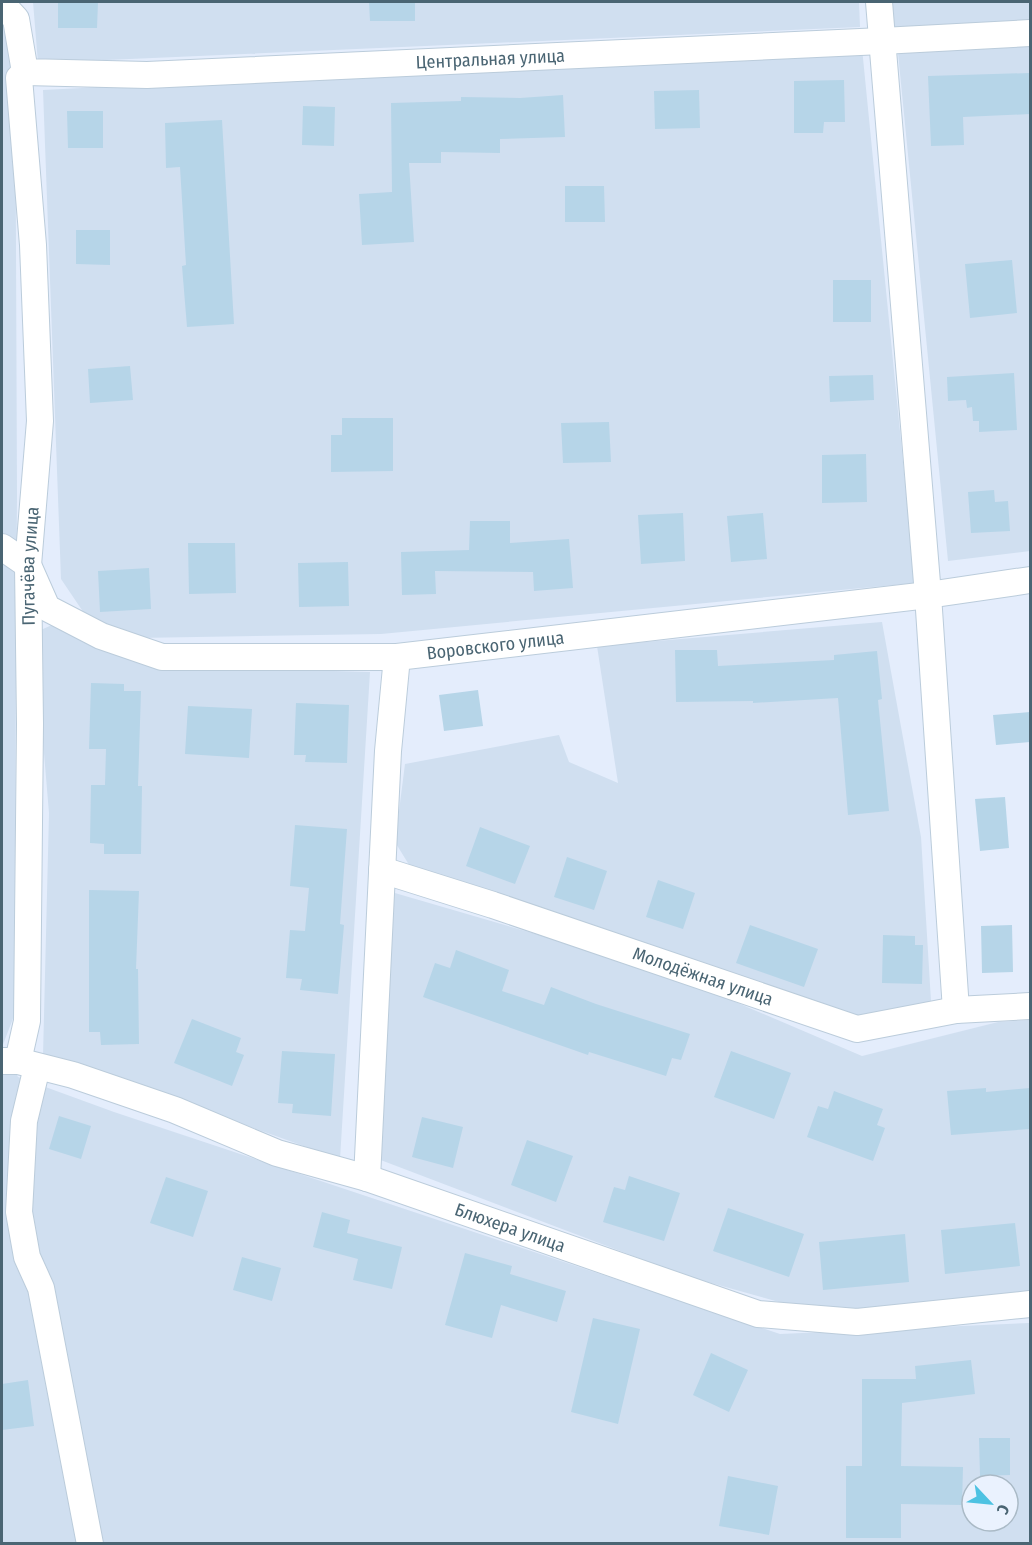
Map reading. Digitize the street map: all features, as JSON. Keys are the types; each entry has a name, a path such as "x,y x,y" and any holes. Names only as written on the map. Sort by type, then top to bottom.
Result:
{"street":[{"path":"879,2 928,595 956,1010"},
{"path":"2,4 16,20 25,72"},
{"name":"Центральная улица","path":"25,72 147,75 1030,33"},
{"name":"Пугачёва улица","path":"25,72 19,78 33,245 40,421 28,565 30,724 27,1021 19,1063 24,1121 19,1212 27,1257 41,1288 90,1544"},
{"path":"2,548 28,565"},
{"name":"Воровского улица","path":"28,565 47,608 100,636 162,657 397,657 928,595 1030,580"},
{"path":"367,1178 388,751 397,657"},
{"name":"Молодёжная улица","path":"382,870 493,905 857,1029 956,1010 1030,1006"},
{"name":"Блюхера улица","path":"19,1063 73,1075 175,1110 277,1153 367,1178 758,1314 857,1322 1030,1304"}],"shaded area":[{"path":"2,2 15,2 17,493 14,1016 2,1047"},
{"path":"33,2 859,2 860,27 38,63"},
{"path":"891,2 1030,2 1030,21 893,29"},
{"path":"1030,45 1030,551 948,561 898,53"},
{"path":"862,48 915,583 381,634 137,638 88,619 61,579 43,90"},
{"path":"882,622 921,837 931,1001 918,1016 854,1016 411,868 395,842 405,764 559,735 569,762 618,783 597,646"},
{"path":"52,625 155,666 370,672 340,1159 88,1069 43,1056 49,813 34,633"},
{"path":"388,891 663,971 862,1056 998,1022 1030,1020 1030,1295 864,1311 790,1305 686,1276 378,1159"},
{"path":"2,1047 18,1077 114,1112 780,1334 1030,1323 1030,1543 2,1544"}],"building":[{"path":"58,2 98,2 97,28 58,28"},
{"path":"369,2 415,2 415,21 370,21"},
{"path":"1030,73 1030,114 963,117 964,145 931,146 928,76"},
{"path":"844,80 845,122 824,122 823,133 794,133 794,81"},
{"path":"699,90 700,128 655,129 654,91"},
{"path":"563,95 565,137 500,139 500,153 441,152 441,163 409,163 414,242 362,245 359,194 392,192 391,103 461,101 461,97 520,98"},
{"path":"303,106 335,107 334,146 302,145"},
{"path":"67,111 103,111 103,148 68,148"},
{"path":"222,120 234,324 187,327 182,266 186,265 180,167 166,168 165,123"},
{"path":"565,186 604,186 605,222 565,222"},
{"path":"76,230 110,230 110,265 76,264"},
{"path":"1012,260 1017,313 970,318 965,264"},
{"path":"833,280 871,280 871,322 833,322"},
{"path":"130,366 133,400 90,403 88,369"},
{"path":"1014,373 1017,430 979,432 979,421 973,421 972,407 967,408 966,400 948,401 947,377"},
{"path":"873,375 874,400 830,402 829,376"},
{"path":"342,418 393,418 393,471 331,472 331,435 342,435"},
{"path":"609,422 611,462 563,463 561,423"},
{"path":"866,454 867,502 822,503 822,455"},
{"path":"994,490 995,502 1008,501 1010,531 971,533 968,492"},
{"path":"683,513 685,561 641,564 638,515"},
{"path":"763,513 767,559 731,562 727,516"},
{"path":"470,521 510,521 510,543 569,539 573,588 534,591 533,572 435,571 436,594 402,595 401,552 469,550"},
{"path":"188,543 235,543 236,593 189,594"},
{"path":"348,562 349,606 299,607 298,563"},
{"path":"149,568 151,609 100,612 98,571"},
{"path":"675,650 717,650 718,666 834,660 834,655 877,651 882,699 878,700 889,811 848,815 838,698 753,703 753,701 676,702"},
{"path":"91,683 124,684 124,691 141,691 138,786 142,786 141,854 104,854 104,844 90,843 91,785 105,785 106,749 89,749"},
{"path":"478,690 483,726 444,731 439,695"},
{"path":"296,703 349,705 347,763 305,762 306,755 294,755"},
{"path":"188,706 252,709 249,758 185,754"},
{"path":"1030,712 1030,742 996,745 993,715"},
{"path":"1005,797 1009,848 980,851 975,799"},
{"path":"295,825 347,829 340,924 344,925 338,994 300,990 302,979 286,978 290,930 305,931 309,888 290,886"},
{"path":"480,827 530,846 515,884 466,866"},
{"path":"567,857 607,871 594,910 554,897"},
{"path":"658,880 695,893 683,929 646,917"},
{"path":"89,890 139,891 136,969 138,969 139,1044 101,1045 100,1032 89,1032"},
{"path":"750,925 818,949 804,987 736,963"},
{"path":"1012,925 1013,972 982,973 981,926"},
{"path":"883,935 915,936 915,945 923,945 922,984 882,983"},
{"path":"456,950 509,970 502,991 544,1005 551,987 690,1034 681,1060 672,1058 666,1076 589,1052 588,1055 423,997 435,963 450,968"},
{"path":"192,1019 241,1038 236,1052 244,1055 232,1086 174,1063"},
{"path":"282,1051 335,1054 331,1116 292,1113 293,1104 278,1103"},
{"path":"731,1051 791,1073 774,1119 714,1097"},
{"path":"986,1088 986,1092 1030,1088 1030,1129 951,1135 947,1091"},
{"path":"834,1091 883,1109 877,1125 885,1128 873,1161 807,1137 818,1106 828,1109"},
{"path":"59,1116 91,1126 81,1159 49,1149"},
{"path":"422,1117 463,1127 453,1168 412,1157"},
{"path":"527,1140 573,1156 556,1202 511,1185"},
{"path":"629,1176 680,1193 664,1241 603,1222 614,1187 625,1190"},
{"path":"166,1177 208,1191 193,1237 150,1223"},
{"path":"728,1208 804,1234 789,1277 713,1251"},
{"path":"322,1212 350,1220 347,1233 402,1247 392,1289 353,1280 358,1259 313,1247"},
{"path":"1015,1223 1020,1266 945,1274 941,1230"},
{"path":"905,1234 909,1282 823,1290 819,1242"},
{"path":"465,1253 512,1266 510,1274 566,1291 557,1322 501,1305 492,1338 445,1325"},
{"path":"242,1257 281,1268 272,1301 233,1290"},
{"path":"593,1318 640,1329 618,1424 571,1412"},
{"path":"711,1353 748,1370 729,1412 693,1395"},
{"path":"971,1360 975,1394 902,1403 901,1466 963,1467 963,1473 960,1473 960,1505 901,1504 901,1538 846,1538 846,1466 862,1466 862,1379 916,1379 915,1366"},
{"path":"28,1380 34,1426 2,1430 2,1384"},
{"path":"979,1438 1010,1438 1010,1473 980,1473"},
{"path":"728,1476 778,1486 769,1535 719,1526"}]}
